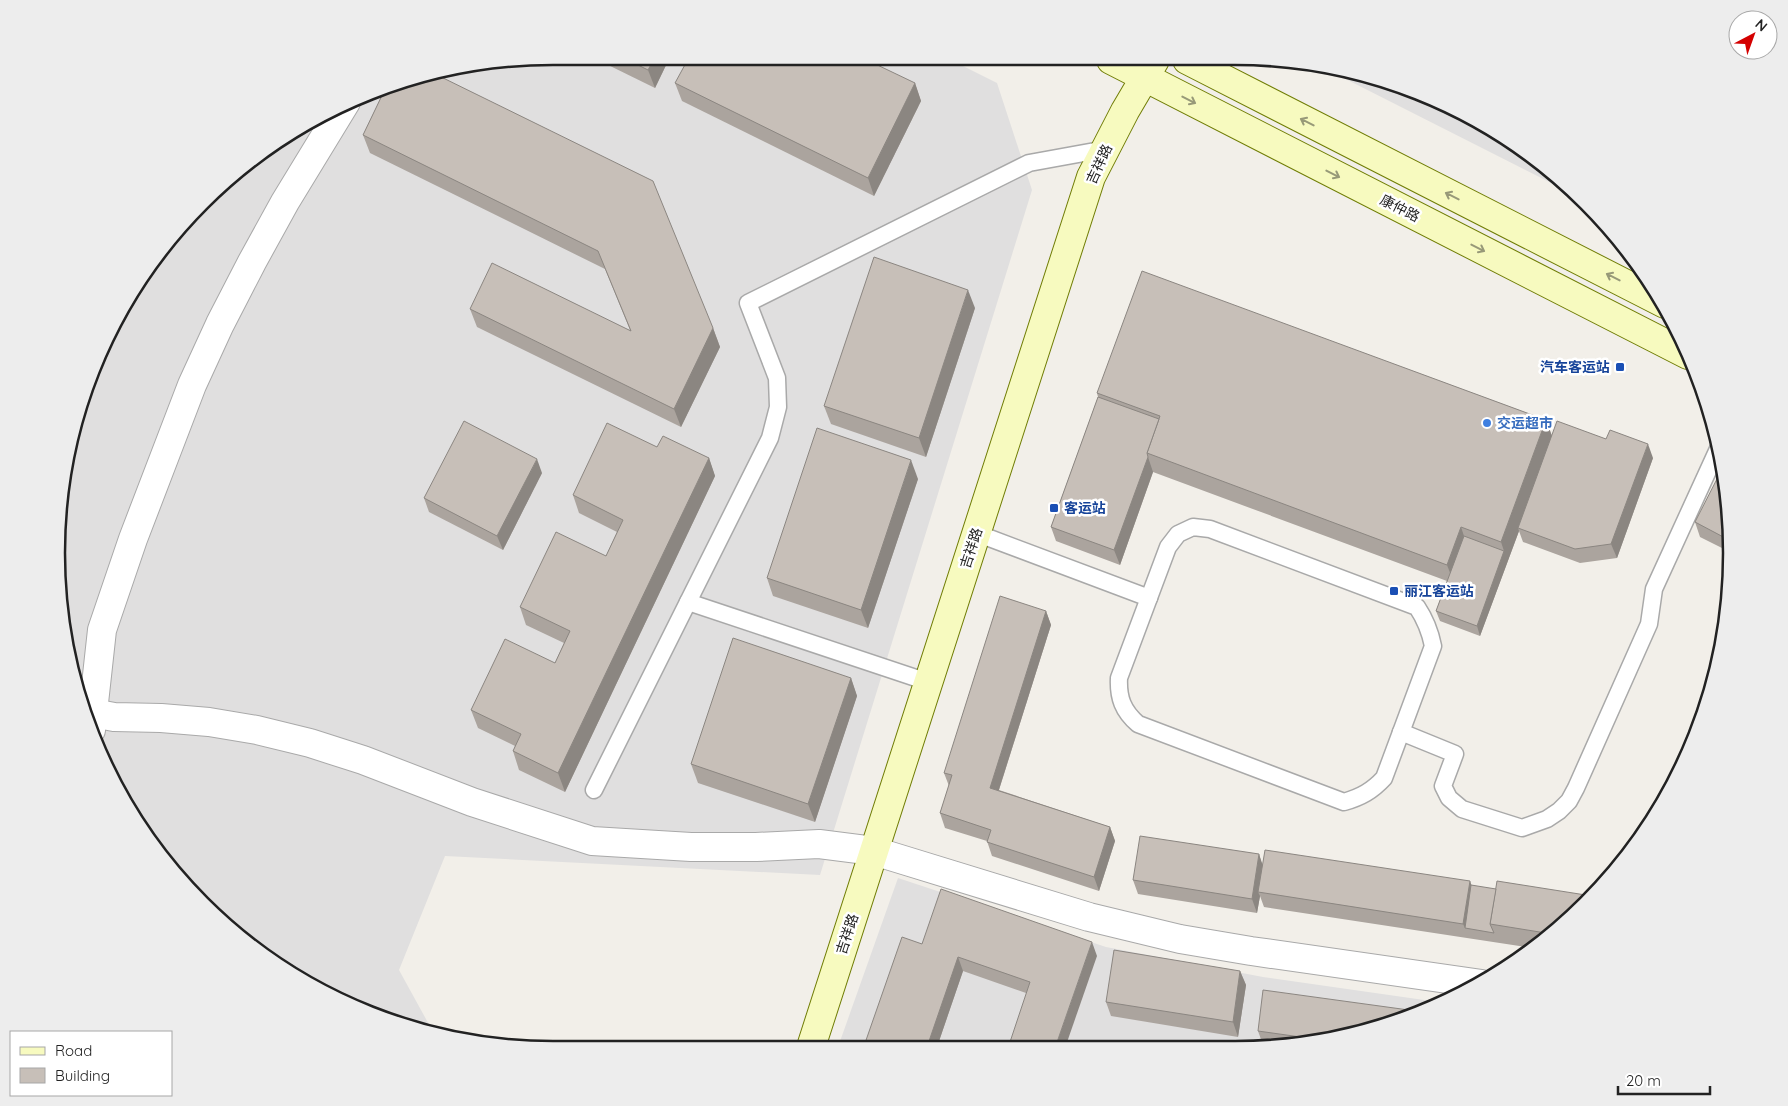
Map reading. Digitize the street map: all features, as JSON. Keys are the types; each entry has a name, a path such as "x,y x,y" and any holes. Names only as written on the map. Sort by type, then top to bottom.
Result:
{"main road":[{"name":"康仲路","path":"1133,65 1150,69 1679,350"},
{"path":"1197,65 1650,296"},
{"name":"吉祥路","path":"813,1041 1091,177 1125,111 1150,69"}],"street":[{"path":"90,708 102,630 192,385 220,324 252,262 339,114"},
{"path":"94,718 161,718 209,722 257,730 310,743 472,802 592,841 691,847 756,847 819,844 874,851 1089,917 1180,939 1468,982"}],"lane":[{"path":"594,790 770,438 778,407 777,378 748,303 1029,163 1106,149"},
{"path":"1401,732 1455,754 1443,786 1449,798 1462,809 1522,828 1547,820 1559,811 1569,801 1576,788 1649,624 1654,589 1714,458"},
{"path":"1202,527 1416,606 1428,627 1433,646 1384,778 1369,792 1344,802 1138,724 1124,708 1120,697 1119,678 1149,598 1172,540 1184,530 1202,527"},
{"path":"976,533 1149,598"},
{"path":"688,602 928,682"}],"shaded area":[{"path":"553,65 961,65 997,83 1032,190 820,875 445,856 399,970 429,1025 396,1015 337,991 282,959 231,920 186,875 147,824 115,769 91,710 74,648 69,617 65,553 69,489 82,427 102,366 130,309 147,282 186,231 208,208 231,186 282,147 337,115 366,102 396,91 458,74 489,69"},
{"path":"1342,77 1392,91 1451,115 1506,147 1557,186"},
{"path":"898,878 1106,947 1263,977 1429,1001 1392,1015 1330,1032 1267,1040 840,1041"}],"building":[{"path":"638,65 651,65 648,70"},
{"path":"685,65 877,65 915,83 868,178 675,83"},
{"path":"443,78 653,181 713,328 674,409 470,309 492,263 631,331 598,251 363,135 382,96"},
{"path":"874,257 968,290 919,438 824,406"},
{"path":"1142,271 1546,420 1501,542 1461,527 1447,565 1147,453 1160,416 1097,393"},
{"path":"1098,397 1159,419 1147,453 1148,457 1114,550 1051,527"},
{"path":"464,421 537,459 497,536 424,498"},
{"path":"1557,421 1606,439 1610,430 1648,444 1611,544 1575,549 1518,528"},
{"path":"607,423 657,447 663,436 709,458 558,773 513,751 521,734 471,710 505,639 555,663 570,631 520,607 556,532 606,556 623,520 573,495"},
{"path":"817,428 911,460 861,610 767,578"},
{"path":"1717,478 1722,537 1695,522"},
{"path":"1464,536 1504,551 1477,626 1436,611"},
{"path":"1000,596 1046,611 990,788 1110,827 1094,877 987,842 991,830 940,813 952,775 944,773"},
{"path":"733,638 851,678 808,804 691,764"},
{"path":"1140,836 1259,854 1252,899 1133,880"},
{"path":"1265,850 1470,881 1463,924 1258,892"},
{"path":"1497,881 1583,895 1542,932 1490,924"},
{"path":"1471,885 1496,889 1490,924 1494,933 1465,928"},
{"path":"941,889 1092,942 1057,1041 1010,1041 1030,982 958,957 929,1041 866,1041 902,937 922,944"},
{"path":"1114,950 1240,971 1233,1022 1106,1002"},
{"path":"1263,990 1406,1010 1330,1032 1300,1037 1258,1031"}],"place":[{"name":"汽车客运站","path":"1620,367"},
{"name":"交运超市","path":"1487,423"},
{"name":"客运站","path":"1054,508"},
{"name":"丽江客运站","path":"1394,591"}]}
